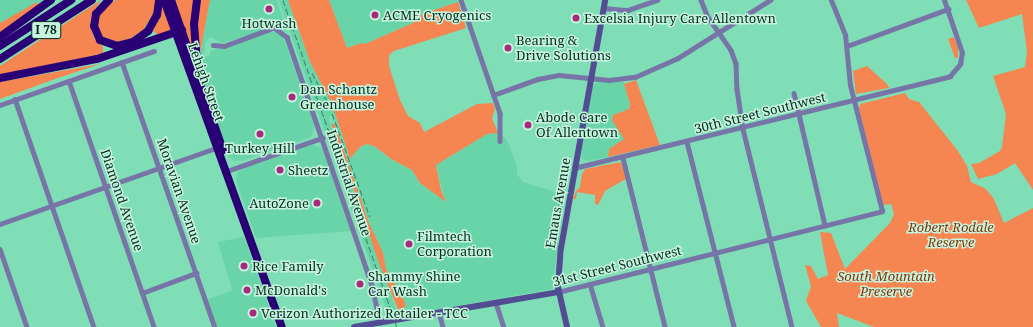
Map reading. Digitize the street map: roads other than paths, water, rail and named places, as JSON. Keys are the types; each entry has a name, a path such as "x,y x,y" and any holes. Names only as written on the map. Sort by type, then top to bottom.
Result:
{"highway":[{"path":"0,37 50,0"},
{"path":"0,46 64,0"},
{"name":"I 78","path":"0,46 71,0"},
{"name":"I 78","path":"0,59 92,0"},
{"path":"109,0 96,14 94,26 97,36 103,42 117,46 133,42 148,31 157,15 159,0"},
{"name":"Lehigh Street","path":"164,0 205,96 227,162 227,171"},
{"name":"Lehigh Street","path":"171,0 178,31 216,148 227,171 282,327"},
{"path":"197,0 194,24 196,53 205,96"},
{"path":"0,78 98,59 178,31"}],"main road":[{"name":"Emaus Avenue","path":"567,327 558,292 561,248 604,0"},
{"name":"31st Street Southwest","path":"354,327 558,292"}],"street":[{"path":"461,0 500,113 500,141"},
{"path":"603,8 628,10 657,0"},
{"path":"701,0 718,32 731,50 736,64 737,89 743,129 792,327"},
{"path":"493,95 549,77 570,75 615,80 635,77 678,58 770,0"},
{"path":"831,0 847,46 853,101"},
{"path":"847,46 948,10 944,0"},
{"name":"30th Street Southwest","path":"574,168 623,158 743,129 950,76 960,64 962,53 948,10"},
{"name":"Industrial Avenue","path":"213,45 224,46 270,29 282,32 291,47 372,285 380,322"},
{"path":"0,105 154,51"},
{"name":"Moravian Avenue","path":"122,62 215,327"},
{"name":"Diamond Avenue","path":"69,80 154,327"},
{"path":"794,93 798,115 826,225"},
{"path":"15,99 94,327"},
{"name":"31st Street Southwest","path":"558,292 882,211 853,101"},
{"path":"227,171 322,138"},
{"path":"687,142 734,327"},
{"path":"0,224 216,148"},
{"path":"623,158 665,327"},
{"path":"0,249 27,327"},
{"path":"142,292 196,273"},
{"path":"590,284 603,327"},
{"path":"496,303 504,327"},
{"path":"439,312 444,327"}],"railway":[{"path":"283,0 397,327"},
{"path":"312,73 329,105 370,217"}],"place":[{"name":"Hotwash","path":"269,9"},
{"name":"ACME Cryogenics","path":"375,15"},
{"name":"Excelsia Injury Care Allentown","path":"576,18"},
{"name":"Bearing & Drive Solutions","path":"508,48"},
{"name":"Dan Schantz Greenhouse","path":"292,97"},
{"name":"Abode Care Of Allentown","path":"528,125"},
{"name":"Turkey Hill","path":"260,134"},
{"name":"Sheetz","path":"280,170"},
{"name":"AutoZone","path":"317,203"},
{"name":"Filmtech Corporation","path":"409,244"},
{"name":"Rice Family","path":"244,266"},
{"name":"Shammy Shine Car Wash","path":"360,284"},
{"name":"McDonald's","path":"247,290"},
{"name":"Verizon Authorized Retailer - TCC","path":"253,313"}],"park label":[{"name":"Robert Rodale Reserve","path":"951,236"},
{"name":"South Mountain Preserve","path":"886,284"}]}
